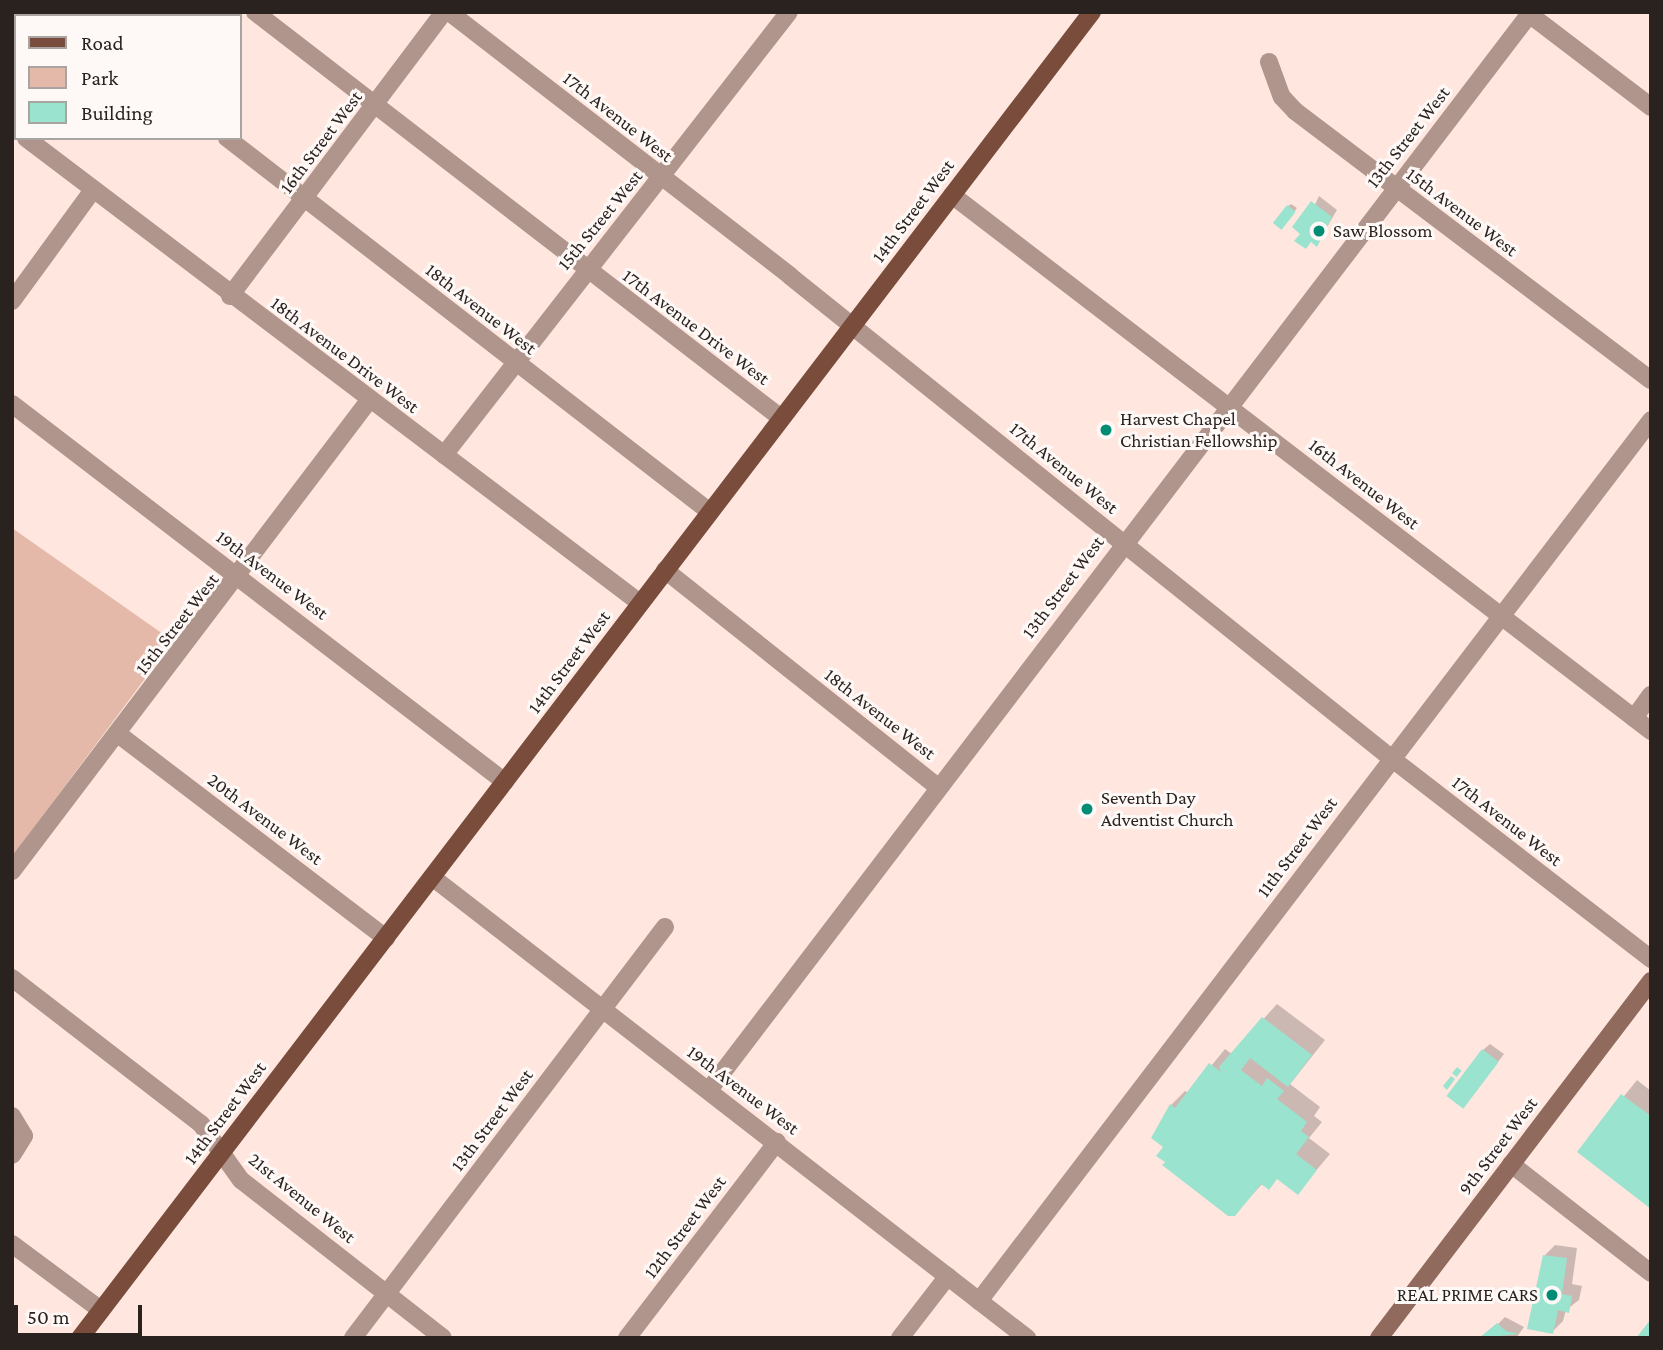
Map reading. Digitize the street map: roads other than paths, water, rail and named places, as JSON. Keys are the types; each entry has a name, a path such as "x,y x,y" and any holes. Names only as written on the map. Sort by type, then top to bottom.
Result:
{"main road":[{"name":"14th Street West","path":"80,1338 1089,13"},
{"name":"9th Street West","path":"1380,1338 1651,981"}],"street":[{"name":"17th Avenue Drive West","path":"256,12 586,270 781,418"},
{"name":"16th Street West","path":"230,296 446,12"},
{"name":"17th Avenue West","path":"446,12 852,326 1391,758 1651,959"},
{"name":"15th Street West","path":"444,455 586,270 663,178 789,12"},
{"path":"1530,13 1651,107"},
{"name":"13th Street West","path":"709,1090 1124,542 1530,13"},
{"name":"15th Avenue West","path":"1269,62 1282,97 1295,111 1651,380"},
{"name":"18th Avenue Drive West","path":"29,140 230,296 640,603"},
{"name":"18th Avenue West","path":"230,140 710,512"},
{"path":"12,301 93,190"},
{"name":"16th Avenue West","path":"951,195 1651,731"},
{"name":"15th Street West","path":"12,871 240,577 370,400"},
{"name":"19th Avenue West","path":"12,404 505,782"},
{"name":"11th Street West","path":"979,1301 1651,420"},
{"name":"18th Avenue West","path":"665,570 938,787"},
{"path":"1634,718 1651,695"},
{"name":"20th Avenue West","path":"118,734 386,938"},
{"name":"19th Avenue West","path":"432,877 1027,1338"},
{"name":"13th Street West","path":"353,1338 665,927"},
{"name":"21st Avenue West","path":"12,978 201,1124 241,1180 443,1338"},
{"path":"12,1155 22,1143 18,1122"},
{"name":"12th Street West","path":"627,1338 777,1142"},
{"path":"1511,1164 1651,1273"},
{"path":"12,1244 101,1310"},
{"path":"900,1338 948,1276"}],"place":[{"name":"Saw Blossom","path":"1319,231"},
{"name":"Harvest Chapel Christian Fellowship","path":"1106,430"},
{"name":"Seventh Day Adventist Church","path":"1087,809"},
{"name":"REAL PRIME CARS","path":"1552,1295"}]}
